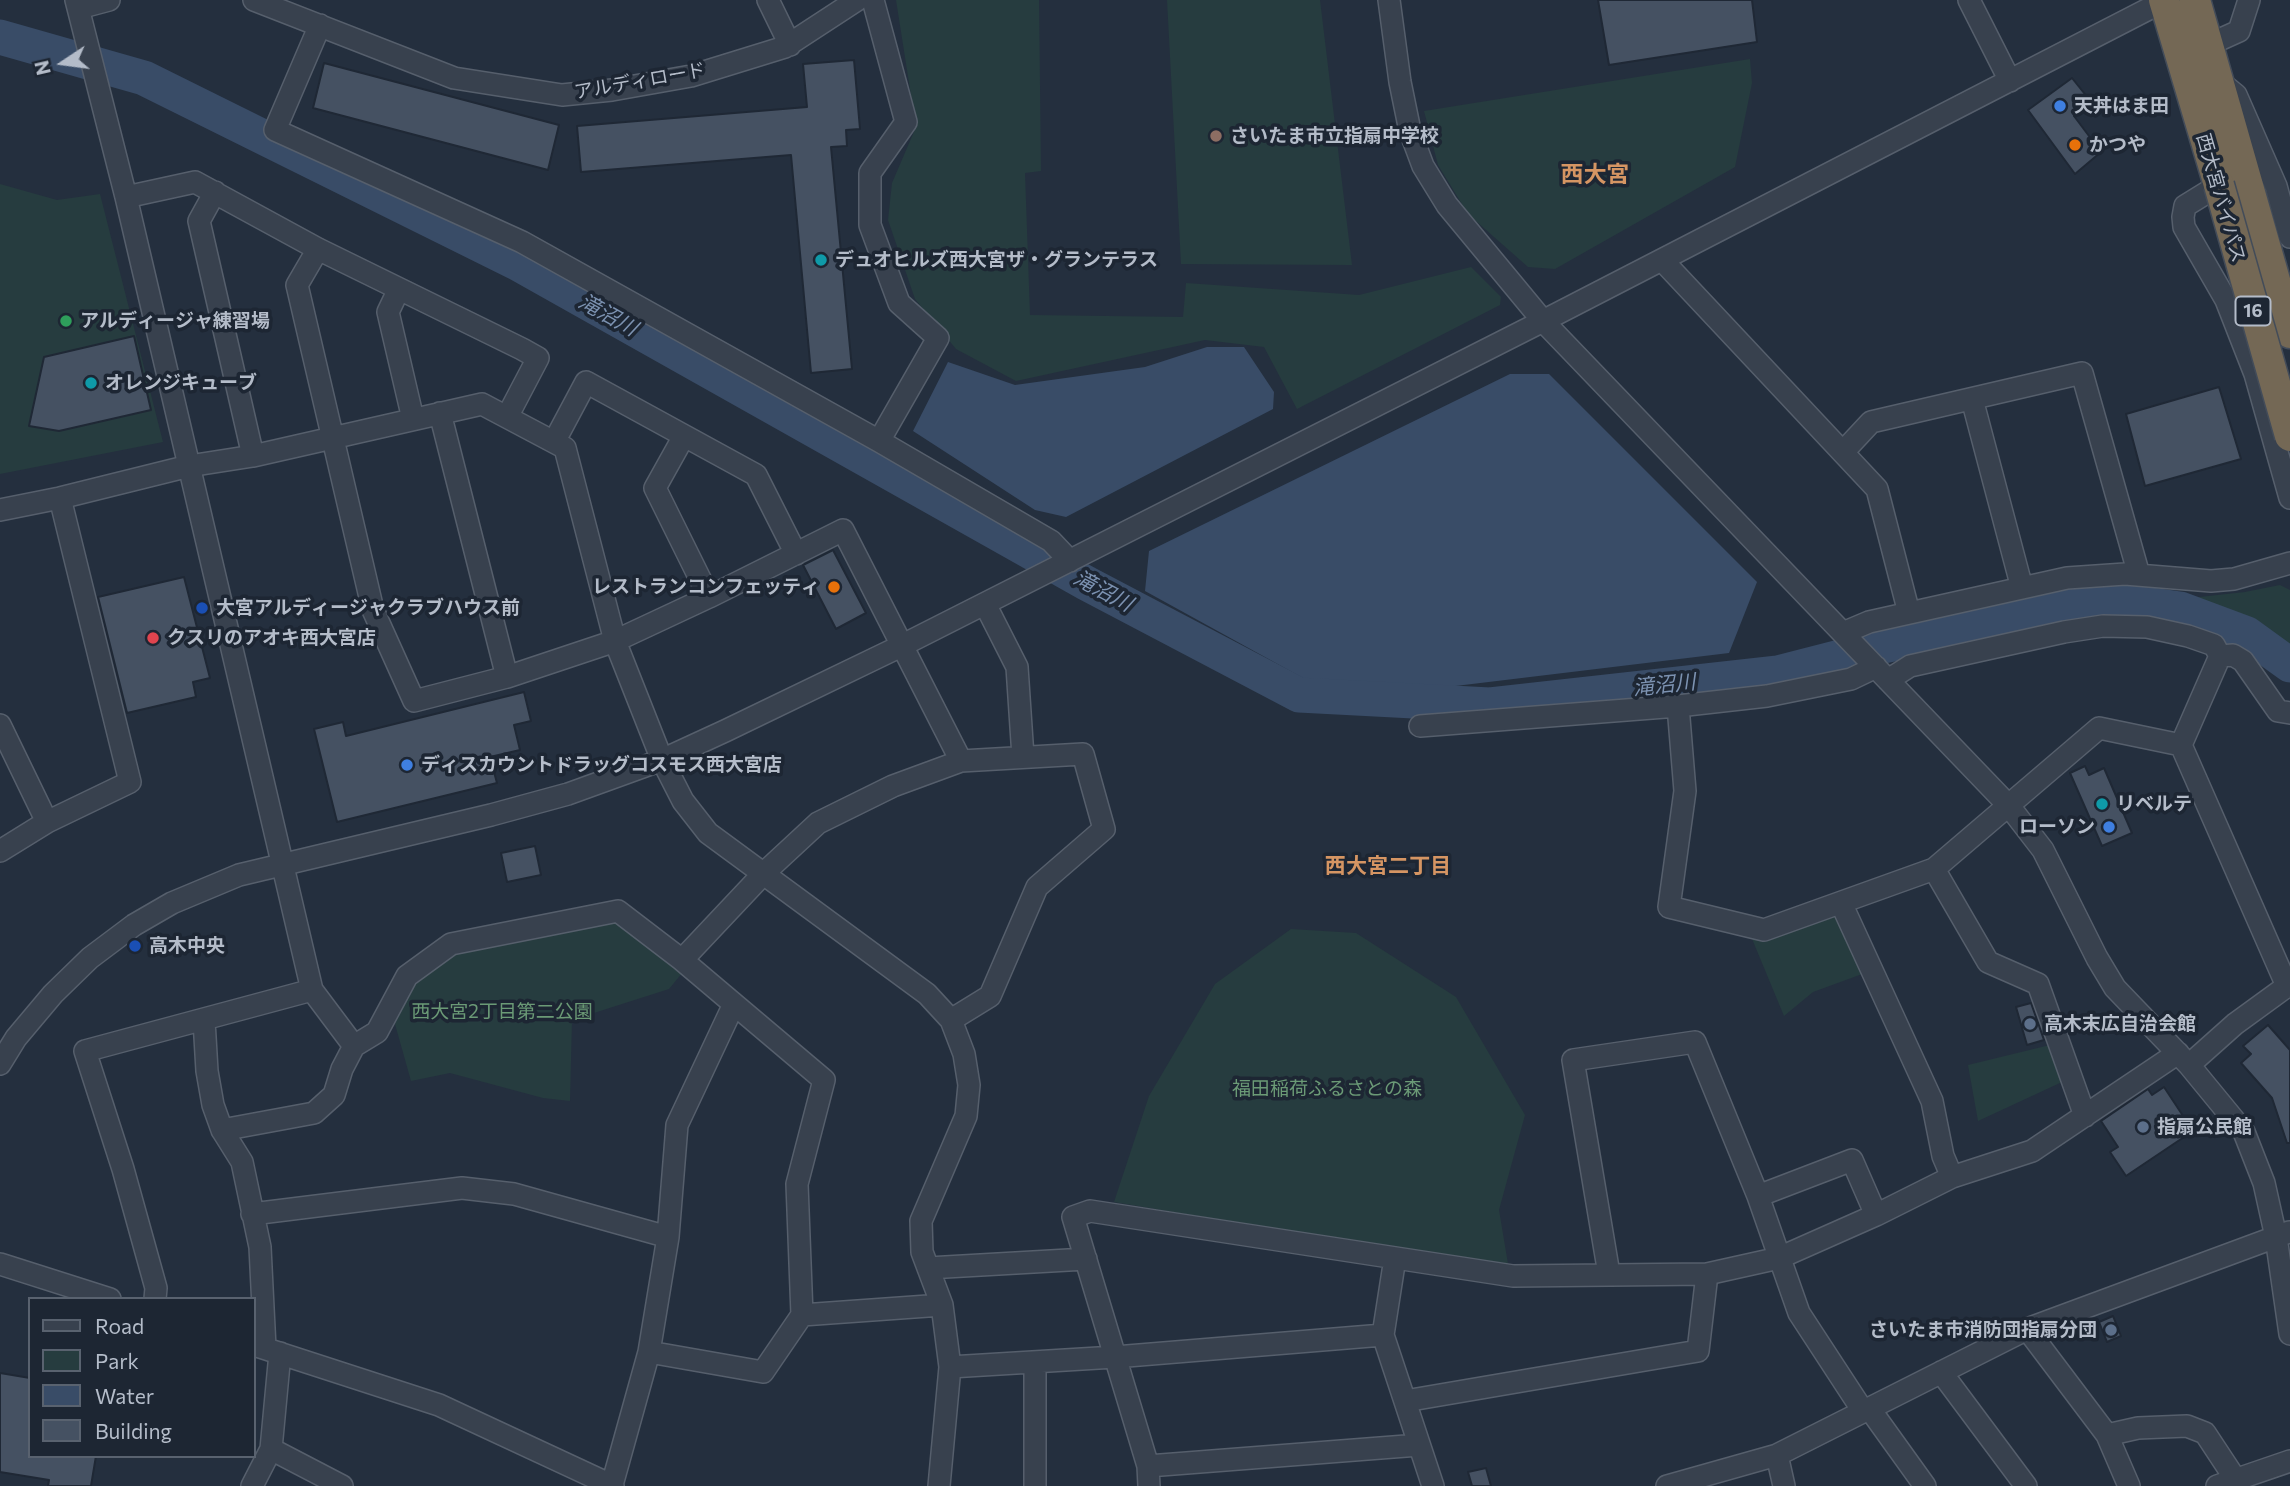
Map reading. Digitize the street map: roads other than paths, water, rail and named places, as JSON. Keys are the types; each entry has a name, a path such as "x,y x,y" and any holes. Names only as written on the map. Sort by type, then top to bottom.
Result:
{"highway":[{"name":"西大宮バイパス","path":"2195,0 2290,333"},
{"name":"西大宮バイパス","path":"2164,1 2290,436"}],"street":[{"path":"109,0 78,4 190,466 312,990 354,1046"},
{"name":"アルディロード","path":"254,0 454,78 562,94 612,90 691,76 790,45 857,0"},
{"path":"768,0 790,45"},
{"path":"873,0 906,122 870,173 870,225 899,303 938,338 879,441"},
{"path":"1390,0 1400,82 1410,131 1423,166 1447,205 1543,321 2009,806 2043,850 2115,988 2183,1059 2244,1132 2283,1234 2290,1334"},
{"path":"1969,0 2010,81"},
{"path":"2208,45 2239,31 2249,0"},
{"path":"0,1064 8,1032 90,958 134,925 172,904 207,887 281,864 491,815 568,794 662,760 985,604 1543,321 2164,1"},
{"path":"320,25 275,130 522,242 879,441 1051,541 1061,565"},
{"path":"2219,81 2236,95 2276,186 2290,237"},
{"path":"126,197 195,182 318,249 538,358 507,417"},
{"path":"2219,186 2185,206 2185,228 2226,300 2255,374 2290,498"},
{"path":"215,192 199,221 253,456"},
{"path":"318,249 297,285 373,610 414,701 507,677 615,641 843,530 961,761"},
{"path":"1662,260 1877,489 1909,613"},
{"path":"399,289 388,312 413,419"},
{"path":"1843,452 1871,422 2082,373 2139,575"},
{"path":"554,442 586,382 756,475 796,554"},
{"path":"1972,399 2022,588"},
{"path":"0,510 190,466 253,456 482,404 565,447 615,641 662,760 682,801 709,833 927,994 951,1020 964,1054 970,1085 966,1116 921,1221 922,1252 942,1306 950,1367 939,1486"},
{"path":"2266,411 2290,404"},
{"path":"440,413 507,677"},
{"path":"684,436 655,488 709,597"},
{"path":"0,851 47,822 130,782 60,498"},
{"path":"1846,636 1869,622 2067,578 2139,575 2211,582 2234,579 2290,564"},
{"path":"985,604 1017,667 1023,757"},
{"path":"1420,726 1678,706 1767,696 1851,679 1878,669 1910,666 2103,626 2147,627 2188,636 2214,645 2220,656"},
{"path":"2220,656 2233,655 2243,661 2278,711 2290,713"},
{"path":"1419,1445 1148,1476 1073,1217 1090,1211 1514,1276 1707,1274 1779,1258 1876,1215 1952,1177 2032,1151 2085,1116 2183,1059 2289,985 2181,745 2220,656"},
{"path":"1678,706 1685,791 1669,907 1764,930 1934,869 2099,729 2181,745"},
{"path":"0,725 47,822"},
{"path":"682,960 764,873 818,823 893,786 961,761 1083,754 1104,829 1037,887 990,996 951,1020"},
{"path":"1934,869 1988,962 2038,984 2085,1116"},
{"path":"1841,902 1932,1101 1943,1156 1952,1177"},
{"path":"222,1130 314,1113 334,1095 342,1069 354,1046 377,1032 407,976 451,944 618,911 682,960 824,1080 797,1184 802,1315 763,1372 649,1352"},
{"path":"155,1297 156,1288 123,1169 85,1051 312,990"},
{"path":"266,1349 439,1405 613,1486 649,1352 668,1237 677,1125 734,1004"},
{"path":"204,1020 206,1071 213,1105 222,1130 242,1162 260,1247 271,1449 252,1486"},
{"path":"1609,1274 1573,1060 1695,1042 1758,1196 1799,1313 1866,1409 1925,1486"},
{"path":"1758,1196 1852,1160 1876,1215"},
{"path":"252,1214 462,1188 514,1194 668,1237"},
{"path":"1667,1486 1777,1455 2027,1329 2283,1234"},
{"path":"1395,1258 1383,1335 1433,1486"},
{"path":"928,1268 1086,1259"},
{"path":"0,1264 104,1297"},
{"path":"1405,1401 1698,1351 1707,1274"},
{"path":"802,1315 942,1306"},
{"path":"2027,1329 2107,1435 2129,1486"},
{"path":"950,1367 1115,1357 1383,1335"},
{"path":"1035,1362 1035,1486"},
{"path":"1941,1372 2026,1486"},
{"path":"2107,1435 2138,1428 2187,1426 2205,1433 2226,1483 2290,1461"},
{"path":"271,1449 342,1486"},
{"path":"1777,1455 1784,1486"}],"water":[{"path":"1207,347 1244,347 1274,392 1273,409 1066,517 1035,510 913,431 948,362 1015,385 1145,367"},
{"path":"1510,374 1549,374 1757,582 1729,653 1414,691 1303,678 1145,591 1149,551"}],"waterway":[{"name":"滝沼川","path":"0,37 144,78 517,263 1086,583 1299,695 1490,705 1778,673 1883,646 2078,605 2124,601 2180,609 2247,634 2290,665"}],"place":[{"name":"天丼はま田","path":"2060,106"},
{"name":"さいたま市立指扇中学校","path":"1216,136"},
{"name":"かつや","path":"2075,145"},
{"name":"デュオヒルズ西大宮ザ・グランテラス","path":"821,260"},
{"name":"アルディージャ練習場","path":"66,321"},
{"name":"オレンジキューブ","path":"91,383"},
{"name":"レストランコンフェッティ","path":"834,587"},
{"name":"大宮アルディージャクラブハウス前","path":"202,608"},
{"name":"クスリのアオキ西大宮店","path":"153,638"},
{"name":"ディスカウントドラッグコスモス西大宮店","path":"407,765"},
{"name":"リベルテ","path":"2102,804"},
{"name":"ローソン","path":"2109,827"},
{"name":"高木中央","path":"135,946"},
{"name":"高木末広自治会館","path":"2030,1024"},
{"name":"指扇公民館","path":"2143,1127"},
{"name":"さいたま市消防団指扇分団","path":"2111,1330"}],"district":[{"name":"西大宮","path":"1595,174"},
{"name":"西大宮二丁目","path":"1388,866"}],"park label":[{"name":"西大宮2丁目第二公園","path":"502,1012"},
{"name":"福田稲荷ふるさとの森","path":"1327,1089"}]}
